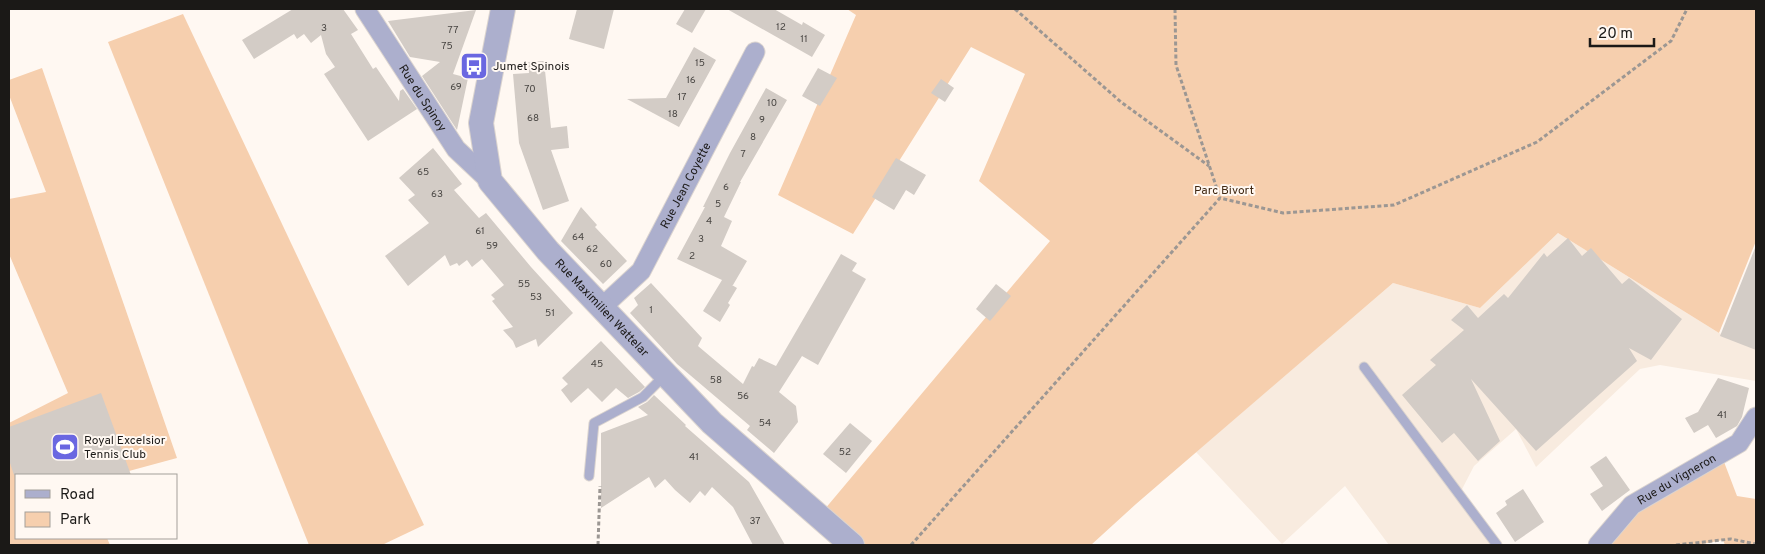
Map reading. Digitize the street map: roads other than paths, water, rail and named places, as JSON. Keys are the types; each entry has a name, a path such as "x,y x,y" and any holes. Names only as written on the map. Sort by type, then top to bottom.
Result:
{"street":[{"name":"Rue du Spinoy","path":"365,9 456,149 490,181"},
{"path":"490,181 481,123 503,9"},
{"name":"Rue Jean Coyette","path":"601,308 641,270 755,52"},
{"name":"Rue Maximilien Wattelar","path":"490,181 548,250 601,308 712,423 852,545"},
{"name":"Rue du Vigneron","path":"1598,545 1632,505 1739,443 1756,417"}],"lane":[{"path":"1364,367 1496,545"},
{"path":"589,476 594,423 643,397 665,374"}],"place":[{"name":"Jumet Spinois","path":"474,66"},
{"name":"Royal Excelsior Tennis Club","path":"65,447"}],"park label":[{"name":"Parc Bivort","path":"1224,190"}]}
